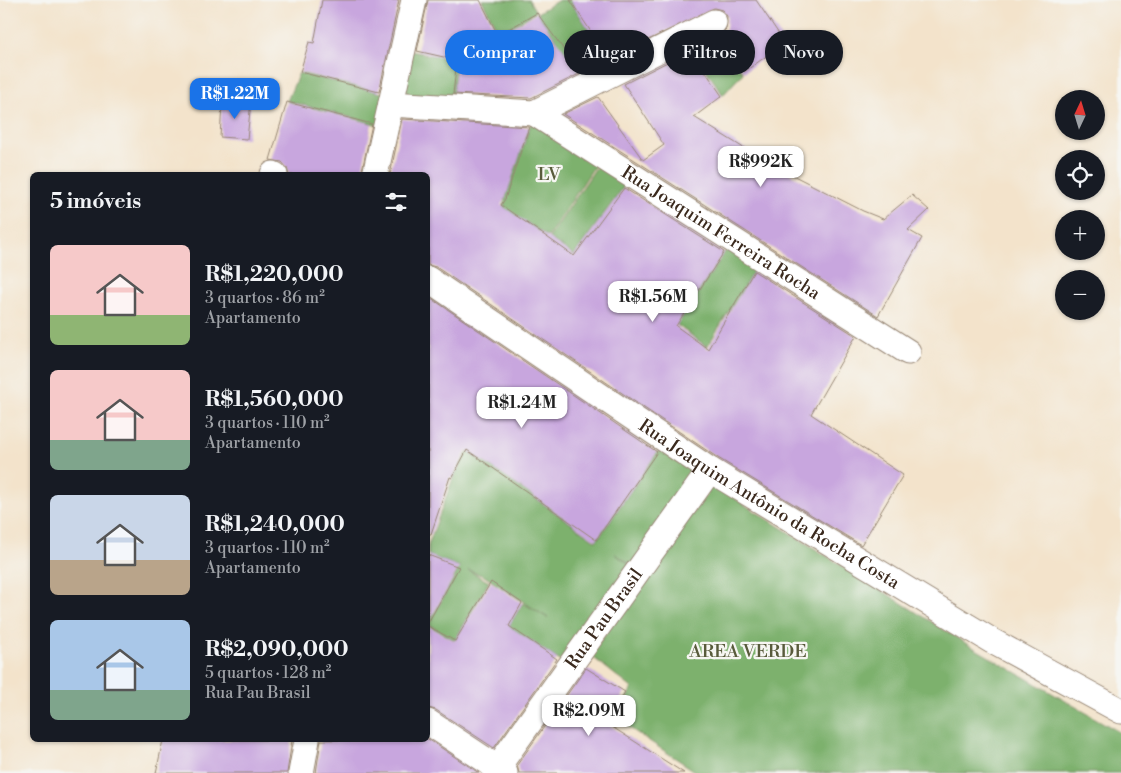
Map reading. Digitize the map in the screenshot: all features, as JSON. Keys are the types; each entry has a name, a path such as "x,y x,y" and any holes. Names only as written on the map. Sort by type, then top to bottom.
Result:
{"street":[{"path":"376,172 414,0"},
{"path":"391,104 534,113 714,22"},
{"name":"Rua Joaquim Ferreira Rocha","path":"534,113 908,352"},
{"name":"Rua Joaquim Antônio da Rocha Costa","path":"430,280 710,470 992,641 1121,711"},
{"name":"Rua Pau Brasil","path":"499,771 710,470"},
{"path":"430,723 499,771"},
{"path":"301,773 307,742"}],"green space":[{"path":"482,0 529,0 536,12 506,30 497,30"},
{"path":"559,0 570,0 589,30 564,30 564,51 554,37 554,30 549,30 537,13"},
{"path":"410,51 445,58 445,75 454,75 452,100 399,98"},
{"path":"299,73 386,94 379,125 287,101"},
{"path":"581,75 595,75 585,80"},
{"path":"710,75 741,75 723,95"},
{"name":"LV","path":"532,120 597,162 548,237 503,207"},
{"name":"LV","path":"599,163 628,181 574,255 549,238"},
{"path":"729,246 758,264 707,347 677,325"},
{"path":"662,446 700,472 633,565 615,554 632,566 563,663 509,626 523,603 548,618 484,576 468,570 489,582 455,640 430,626 430,621 460,567 430,556 430,541 453,478 468,451 596,541"},
{"name":"AREA VERDE","path":"713,485 967,644 1121,733 1121,773 698,773 616,719 632,688 590,655"}],"building":[{"path":"322,0 399,0 379,92 300,72 309,42 314,43"},
{"path":"428,0 480,0 495,30 445,30 445,57 417,51"},
{"path":"570,0 756,0 776,30 765,30 765,57 755,64 755,30 725,30 727,16 722,10 714,8 669,30 664,30 664,32 654,37 654,30 590,30"},
{"path":"537,13 549,30 507,30"},
{"path":"554,36 564,50 564,75 577,75 531,98 453,94 455,75 554,75"},
{"path":"664,64 664,75 708,75 722,96 694,117 763,160 863,211 883,219 912,195 929,210 908,230 922,238 878,316 563,114 598,97 643,160 664,145 624,84 642,75 654,75 654,69"},
{"path":"251,102 247,139 220,137 222,104"},
{"path":"287,102 372,124 362,172 288,172 282,162 270,160"},
{"path":"402,119 529,127 505,199 501,205 574,256 624,188 724,252 676,326 708,349 754,271 856,336 811,414 903,475 861,545 718,458 436,267 430,266 430,172 391,172"},
{"path":"430,297 657,452 596,540 467,450 452,478 450,477 431,534"},
{"path":"430,556 459,567 430,619"},
{"path":"491,582 522,603 509,626 557,659 494,748 436,710 430,708 430,627 455,641"},
{"path":"586,668 625,692 606,723 684,773 519,773 517,765"},
{"path":"430,740 479,773 316,773 321,742 430,742"},
{"path":"163,742 292,742 287,773 156,773"}]}
